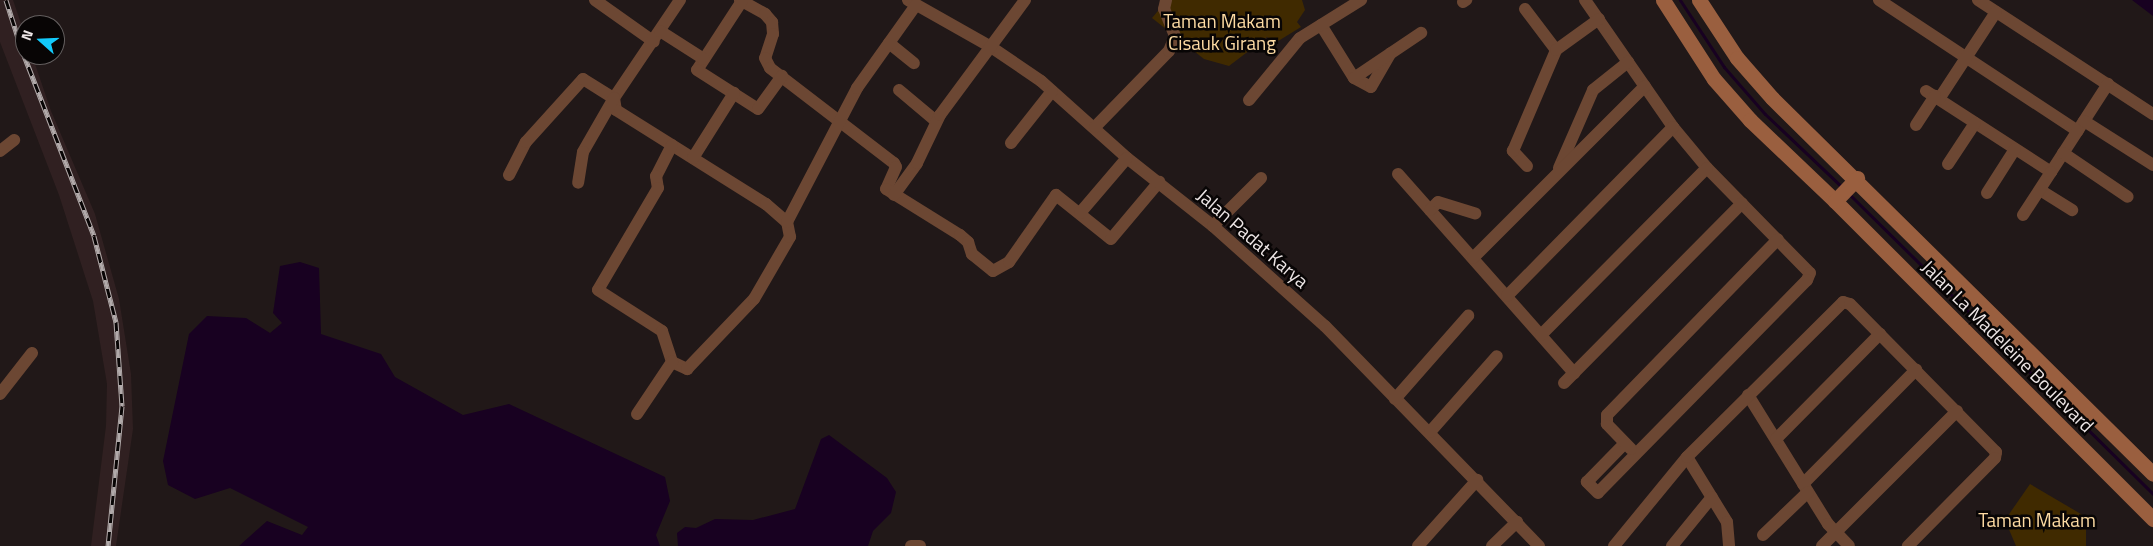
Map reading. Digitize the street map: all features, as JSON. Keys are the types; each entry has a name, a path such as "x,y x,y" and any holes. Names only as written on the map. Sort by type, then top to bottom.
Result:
{"street":[{"path":"595,0 657,37 704,59"},
{"path":"578,183 583,152 614,98 657,37 680,0"},
{"path":"782,76 758,109 697,70 741,0 765,14 772,22 773,34 765,58 770,68 782,76 894,163 896,167 886,189 960,235 968,242 972,254 993,271 1009,262 1056,196 1111,239 1159,182"},
{"path":"894,195 917,163 936,121 1025,0"},
{"path":"1094,127 1169,51 1175,36 1164,9 1166,0"},
{"path":"1249,100 1300,38 1361,0"},
{"path":"1585,0 1673,127 1707,168 1807,268 1807,280 1598,493 1587,482 1625,443"},
{"name":"Jalan La Madeleine Boulevard","path":"1662,0 1714,79 1750,120 1835,200 2153,519"},
{"name":"Jalan La Madeleine Boulevard","path":"1699,0 1737,58 1772,98 1857,178 2153,474"},
{"path":"1879,0 1966,58 2081,126 2153,165"},
{"path":"1978,0 2153,114"},
{"path":"787,222 841,122 857,88 889,43 912,2"},
{"name":"Jalan Padat Karya","path":"912,2 991,47 1052,91 1127,158 1213,226 1313,314 1477,480 1539,546"},
{"path":"1525,9 1556,50"},
{"path":"1916,126 1933,95 1966,58 1996,12"},
{"path":"1527,166 1513,151 1556,50 1599,19"},
{"path":"1321,26 1354,78 1421,33"},
{"path":"889,43 914,63"},
{"path":"1557,174 1593,90 1628,62"},
{"path":"509,175 526,142 583,79 614,98 616,110 693,158 766,204 787,222 790,237 754,299 691,367 686,369 672,362 662,331 598,288 658,188 656,176 672,145"},
{"path":"2023,215 2108,84"},
{"path":"1473,258 1644,86"},
{"path":"899,90 936,121"},
{"path":"1011,143 1052,91"},
{"path":"693,158 734,93"},
{"path":"1933,95 2051,172"},
{"path":"1948,164 1975,123"},
{"path":"1507,296 1673,127"},
{"path":"0,151 14,140"},
{"path":"1987,192 2015,149"},
{"path":"2064,153 2128,197"},
{"path":"1080,213 1127,158"},
{"path":"1541,334 1707,168"},
{"path":"1398,174 1574,372"},
{"path":"1213,226 1261,178"},
{"path":"1835,200 1857,178"},
{"path":"2040,190 2072,210"},
{"path":"1430,210 1438,202 1475,213"},
{"path":"1564,383 1742,203"},
{"path":"1636,453 1607,424 1607,414 1778,239"},
{"path":"1614,546 1687,457 1837,304 1850,304 1992,446 1995,458 1908,546"},
{"path":"1395,399 1468,316"},
{"path":"1776,439 1880,334"},
{"path":"0,394 32,353"},
{"path":"1430,432 1497,356"},
{"path":"637,414 672,362"},
{"path":"1763,535 1916,370"},
{"path":"1748,395 1806,488 1836,532 1850,546"},
{"path":"1822,546 1956,411"},
{"path":"1687,457 1727,522 1728,546"},
{"path":"1425,544 1477,480"},
{"path":"1672,546 1712,497"},
{"path":"1492,546 1517,522"},
{"path":"911,546 920,546"}],"shaded area":[{"path":"0,0 13,0 18,15 15,15 15,65 35,65 51,111 95,214 119,299 131,374 133,429 116,546 91,546 106,426 107,384 93,301 59,195 0,42"},
{"path":"2132,0 2153,0 2153,16"},
{"path":"300,262 319,268 321,334 381,354 395,377 463,415 509,404 665,477 670,501 656,535 660,546 239,546 267,521 302,535 308,527 230,488 195,499 168,485 163,461 189,334 207,316 246,318 270,333 282,323 273,313 280,266"},
{"path":"829,435 887,478 896,492 891,513 873,531 868,546 678,546 677,533 685,527 696,528 715,519 753,520 795,509 821,439"}],"green space":[{"name":"Taman Makam Cisauk Girang","path":"1167,0 1302,0 1305,10 1297,22 1301,27 1275,43 1267,37 1229,66 1204,59 1152,18"},
{"name":"Taman Makam","path":"2030,484 2086,517 2086,546 2016,546 2005,520"}],"waterway":[{"path":"1680,0 1724,67 1765,114 1843,188"},
{"path":"1849,194 2153,494"}],"railway":[{"path":"6,0 22,50 94,236 116,322 122,406 108,546"}]}
